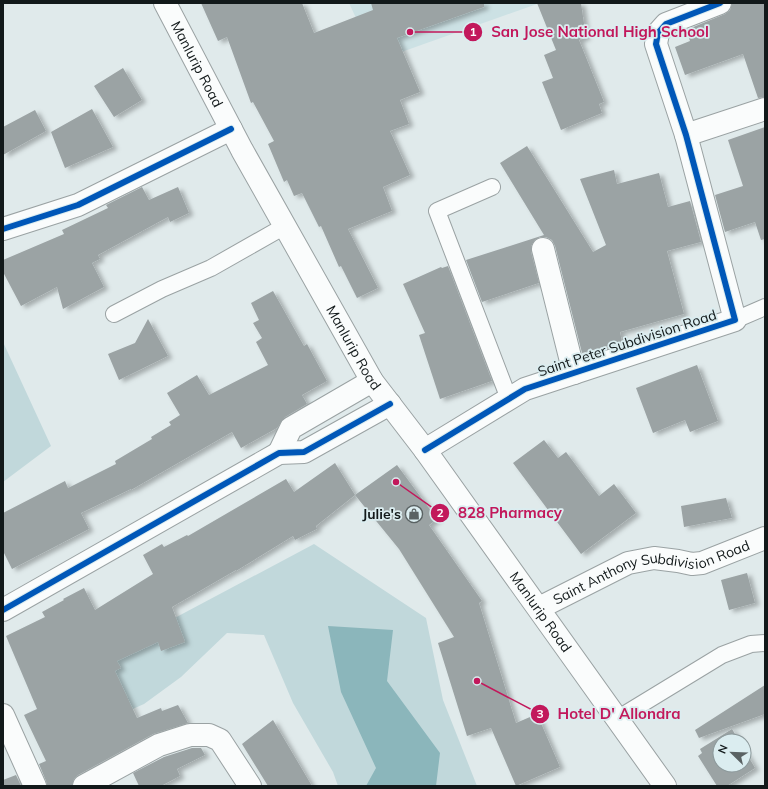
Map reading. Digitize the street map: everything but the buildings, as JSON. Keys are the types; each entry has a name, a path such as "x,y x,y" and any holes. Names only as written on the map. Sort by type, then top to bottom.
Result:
{"street":[{"name":"Manlurip Road","path":"165,3 231,129 372,381 425,450 665,786"},
{"name":"Saint Peter Subdivision Road","path":"425,450 525,389 736,320 686,135 656,44 658,33 666,24 720,3"},
{"path":"686,135 765,109"},
{"path":"3,229 78,205 231,129"},
{"path":"543,249 574,373"},
{"path":"279,453 291,428 372,381"},
{"path":"3,610 279,453 304,452 390,404"},
{"name":"Saint Anthony Subdivision Road","path":"539,608 628,563 654,558 678,560 692,564 702,563 765,538"},
{"path":"3,715 35,786"},
{"path":"84,786 159,745 190,735 209,735 220,740 250,786"}],"lane":[{"path":"492,187 437,211 508,399"},
{"path":"114,314 211,268 285,226"},
{"path":"736,320 765,307"},
{"path":"618,719 722,655 751,644 765,643"}],"shaded area":[{"path":"349,3 540,3 376,61"},
{"path":"3,342 51,446 3,482"},
{"path":"314,544 426,618 443,700 477,786 338,786 333,772 293,703 264,635 227,633 181,677 144,704 101,723 75,671"}],"water":[{"path":"328,626 393,630 387,681 440,753 436,786 366,786 376,768 341,692"}],"cycle path":[{"path":"425,450 525,389 735,320 686,135 656,44 658,33 666,24 720,3"},
{"path":"3,229 78,205 231,129"},
{"path":"3,610 279,453 304,452 390,404"}],"place":[{"name":"San Jose National High School","path":"410,32"},
{"name":"828 Pharmacy","path":"396,482"},
{"name":"Julie's","path":"414,514"},
{"name":"Hotel D' Allondra","path":"477,681"}]}
